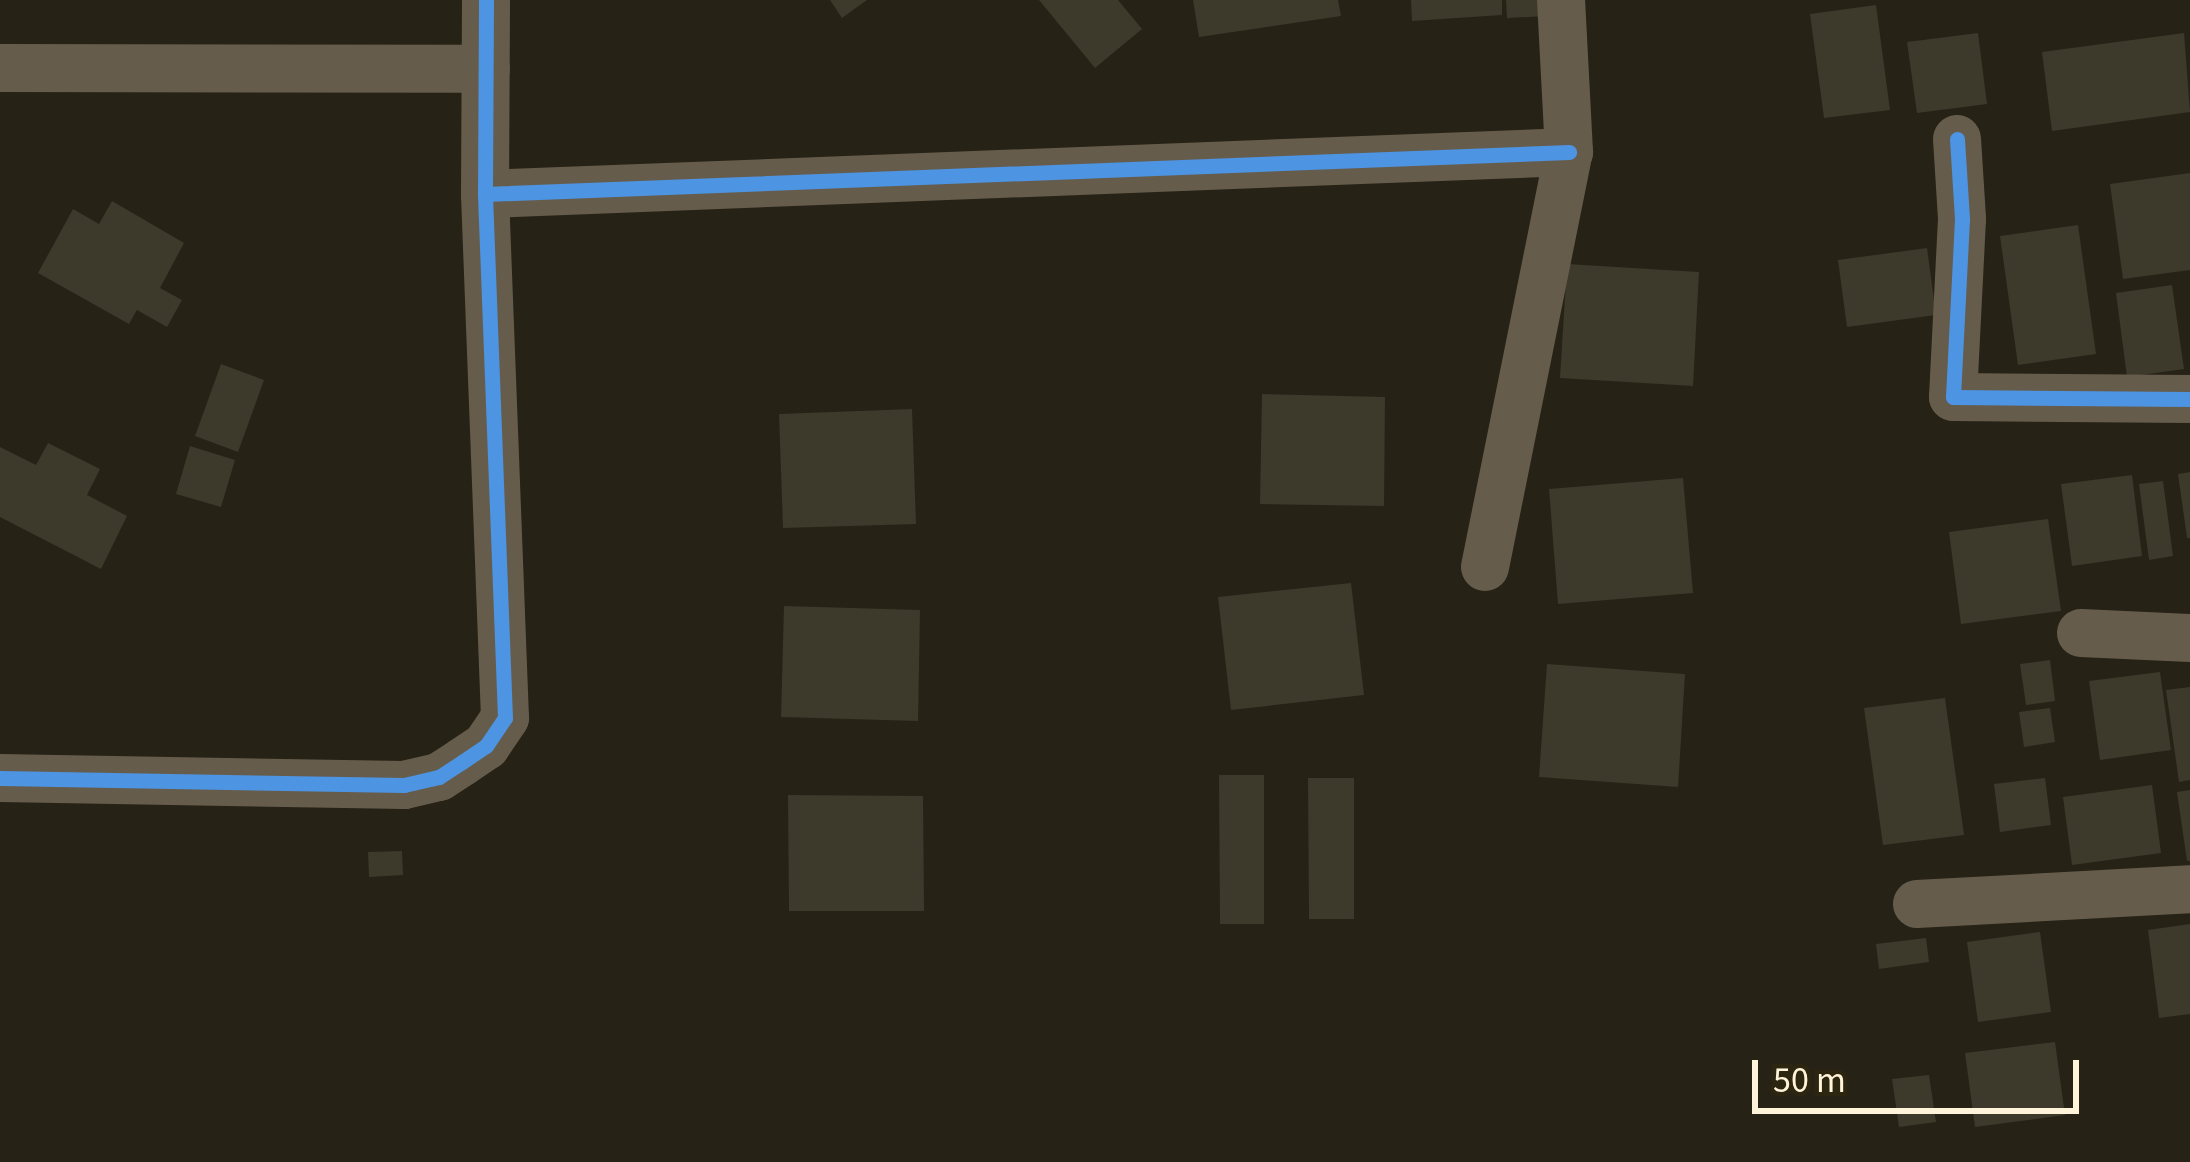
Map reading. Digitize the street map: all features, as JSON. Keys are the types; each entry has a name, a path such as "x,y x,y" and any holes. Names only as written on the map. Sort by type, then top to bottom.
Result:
{"street":[{"path":"0,778 404,785 439,777 486,746 505,718 485,194 486,0"},
{"path":"1485,567 1569,152 1561,0"},
{"path":"0,68 486,69"},
{"path":"1957,139 1962,219 1953,397 2190,399"},
{"path":"485,194 1569,152"},
{"path":"2081,633 2190,638"},
{"path":"1917,904 2190,889"}],"building":[{"path":"830,0 867,0 842,18"},
{"path":"1039,0 1118,0 1142,29 1095,68"},
{"path":"1193,0 1338,0 1341,16 1199,37"},
{"path":"1411,0 1502,0 1502,15 1412,21"},
{"path":"1506,0 1547,0 1548,16 1507,18"},
{"path":"1876,5 1890,110 1824,118 1810,14"},
{"path":"1978,33 1987,104 1917,113 1907,42"},
{"path":"2184,33 2190,112 2052,131 2042,52"},
{"path":"2190,173 2190,270 2123,279 2110,184"},
{"path":"112,201 184,243 160,288 182,300 167,327 137,310 129,324 38,273 73,209 99,224"},
{"path":"2078,225 2096,354 2018,365 2000,236"},
{"path":"1927,248 1936,315 1847,327 1838,260"},
{"path":"1567,264 1699,272 1693,386 1560,378"},
{"path":"2172,285 2184,369 2127,377 2116,293"},
{"path":"221,364 264,380 238,452 195,436"},
{"path":"1262,394 1385,397 1384,506 1260,504"},
{"path":"912,409 916,524 783,528 779,414"},
{"path":"48,443 100,469 87,495 127,516 101,569 0,517 0,447 36,465"},
{"path":"190,446 235,460 221,507 176,494"},
{"path":"2190,472 2190,538 2187,538 2178,474"},
{"path":"2132,475 2142,556 2072,566 2061,484"},
{"path":"1683,478 1693,593 1558,604 1549,489"},
{"path":"2163,481 2173,556 2149,560 2139,484"},
{"path":"2048,519 2061,611 1961,624 1949,532"},
{"path":"1351,583 1364,695 1231,710 1218,597"},
{"path":"784,606 920,610 918,721 781,717"},
{"path":"2050,660 2055,701 2026,705 2020,664"},
{"path":"1547,664 1685,674 1678,787 1539,777"},
{"path":"2160,672 2171,750 2100,760 2089,681"},
{"path":"2190,687 2190,780 2179,782 2166,690"},
{"path":"1945,698 1964,835 1883,845 1864,708"},
{"path":"2050,708 2055,742 2024,747 2019,712"},
{"path":"1219,775 1264,775 1264,924 1220,924"},
{"path":"1308,778 1354,778 1354,919 1309,919"},
{"path":"2045,778 2051,825 2000,832 1994,784"},
{"path":"2152,785 2161,853 2072,865 2063,797"},
{"path":"2190,790 2190,861 2187,861 2177,792"},
{"path":"788,795 923,796 924,911 789,911"},
{"path":"402,851 403,875 369,877 368,852"},
{"path":"2190,924 2190,1014 2159,1018 2148,930"},
{"path":"2040,932 2051,1012 1978,1022 1967,942"},
{"path":"1926,938 1929,962 1879,969 1876,944"},
{"path":"2055,1042 2065,1115 1975,1127 1965,1053"},
{"path":"1929,1075 1936,1122 1899,1127 1892,1079"}],"cycle path":[{"path":"0,778 404,785 439,777 462,762 486,746 505,718 485,194 486,0"},
{"path":"1957,139 1962,219 1953,397 2190,399"},
{"path":"485,194 1569,152"}]}
